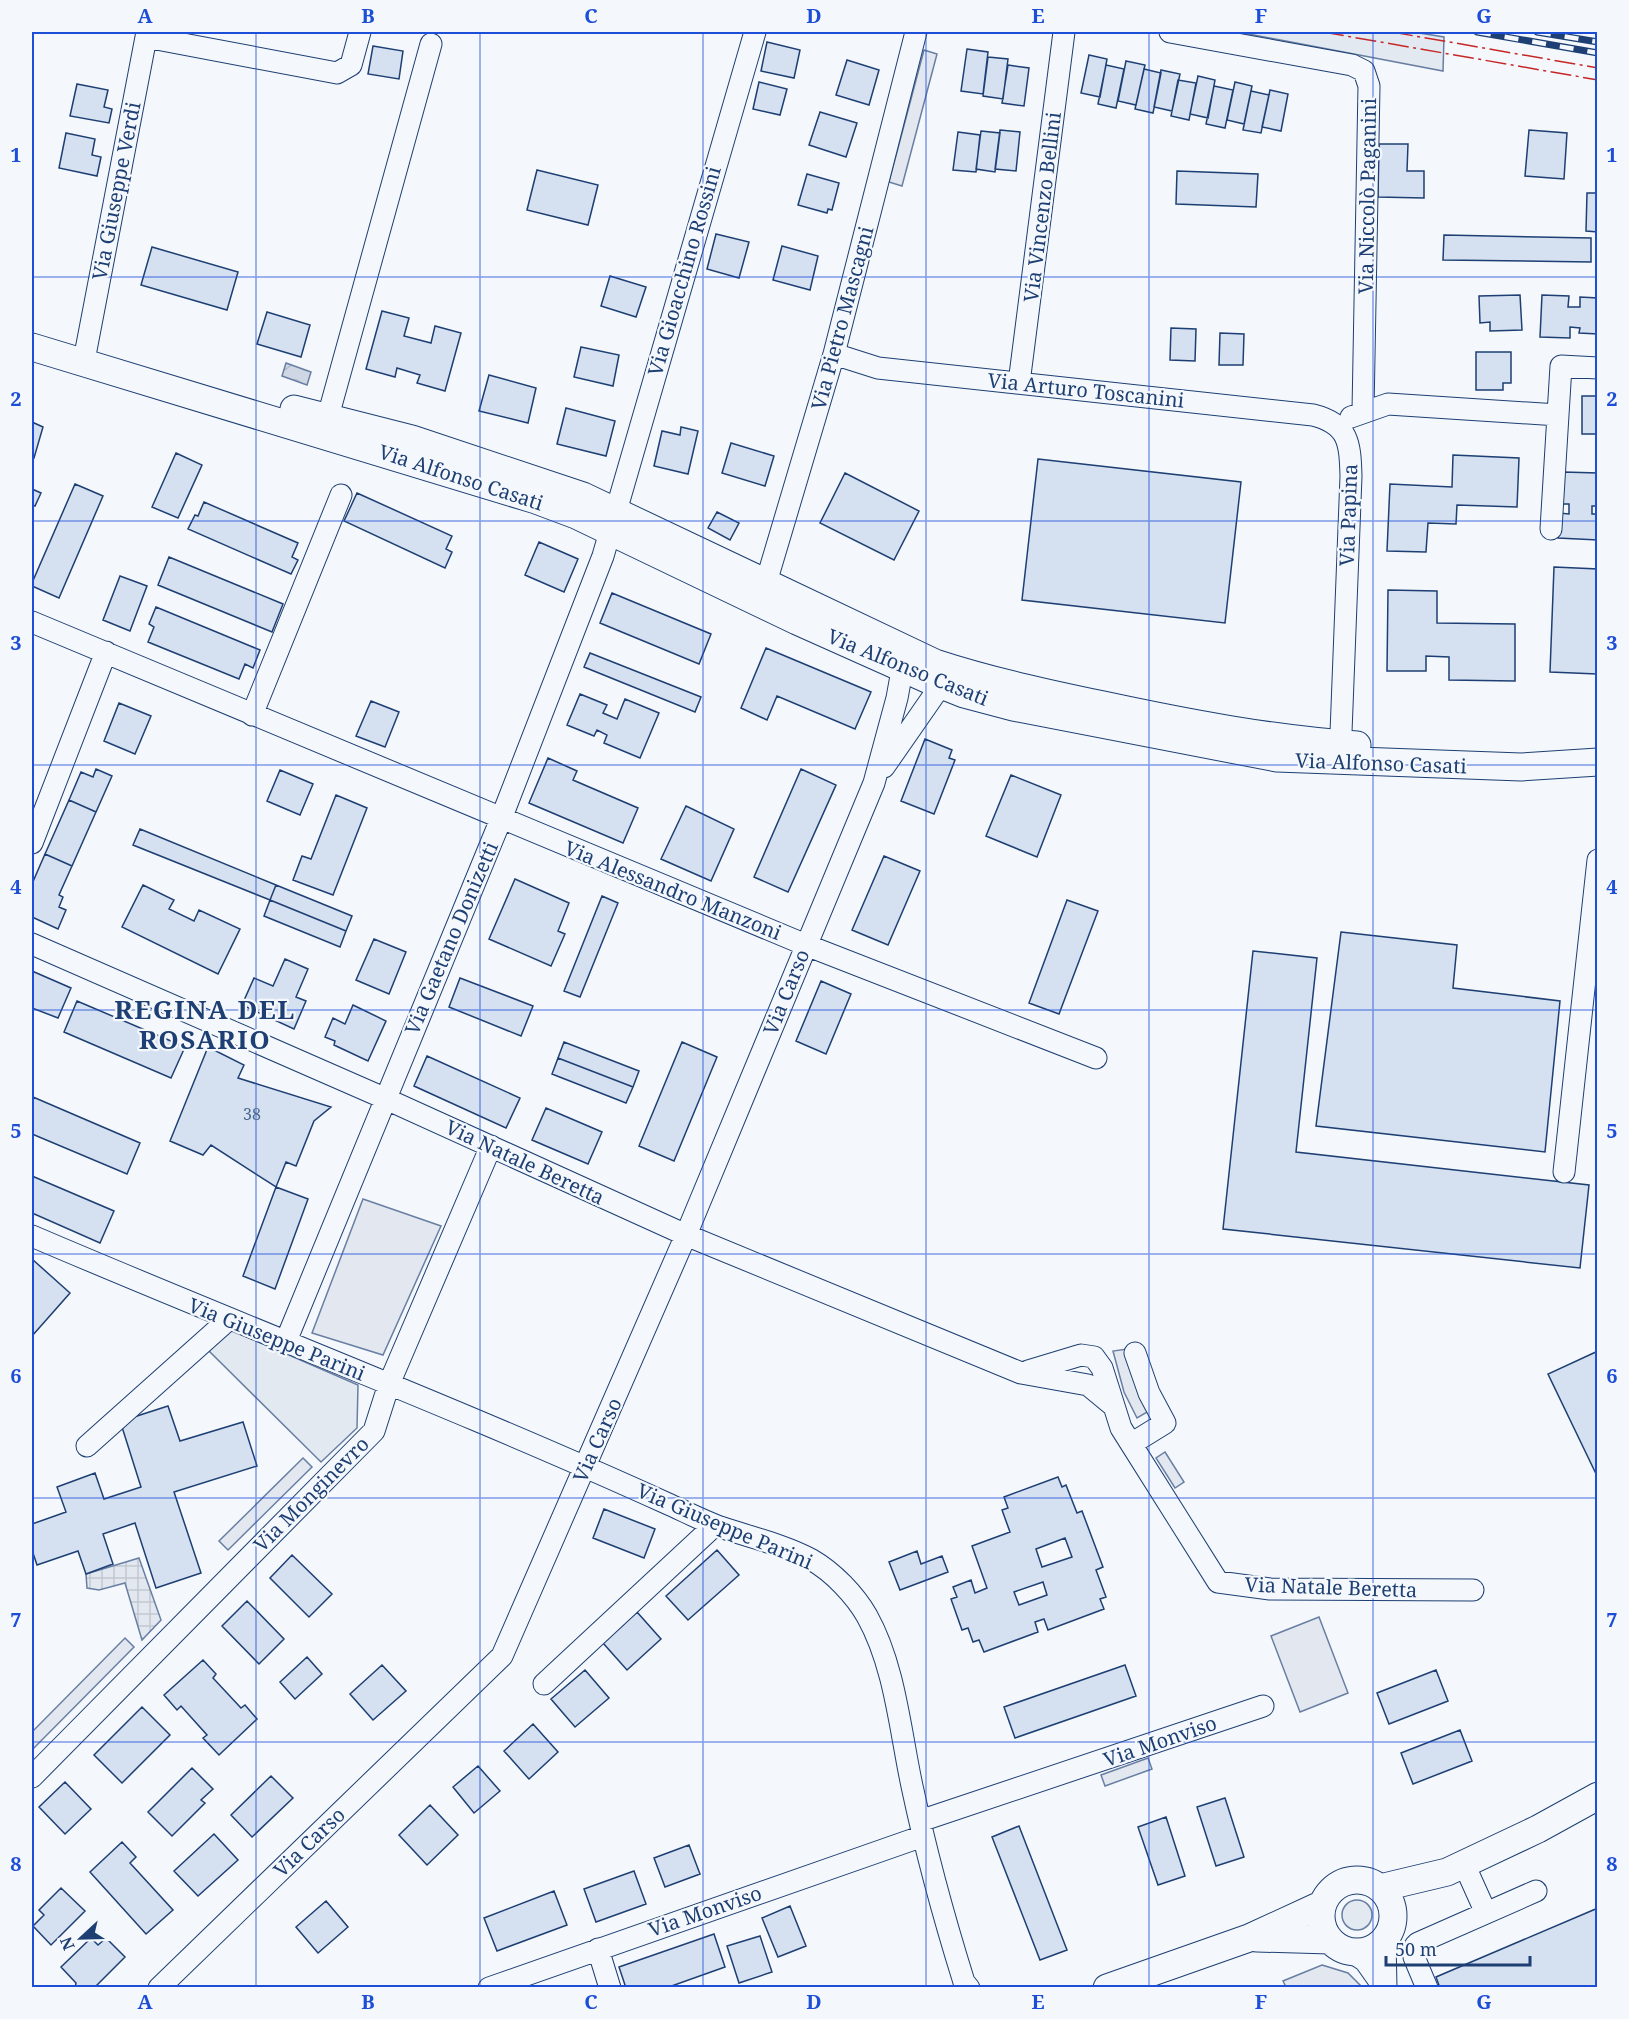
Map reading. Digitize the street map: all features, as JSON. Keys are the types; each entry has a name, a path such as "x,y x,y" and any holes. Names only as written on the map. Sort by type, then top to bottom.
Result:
{"main road":[{"name":"Via Alfonso Casati","path":"32,332 265,402 325,426 576,515 612,521 904,659 1013,707 1211,748 1277,758 1340,753 1519,749 1598,756"},
{"name":"Via Alfonso Casati","path":"32,347 325,426"},
{"name":"Via Alfonso Casati","path":"1340,753 1521,767 1598,762"},
{"path":"1380,1888 1455,1868 1538,1829 1598,1796"},
{"path":"1249,1938 1341,1946 1364,1952 1455,1868"},
{"path":"1341,1946 1321,1923 1323,1904 1327,1895 1343,1883 1362,1880 1380,1888 1392,1906 1389,1928"},
{"path":"1107,1988 1249,1938 1323,1904"}],"street":[{"path":"146,34 337,73 351,65 360,32"},
{"name":"Via Gioacchino Rossini","path":"612,521 755,32"},
{"name":"Via Pietro Mascagni","path":"763,592 834,354 916,32"},
{"name":"Via Vincenzo Bellini","path":"1019,383 1064,32"},
{"name":"Via Niccolò Paganini","path":"1170,32 1352,65 1364,71 1369,86 1363,411"},
{"name":"Via Giuseppe Verdi","path":"86,350 146,34"},
{"path":"325,426 431,44"},
{"name":"Via Arturo Toscanini","path":"834,354 878,368 1313,415 1338,425"},
{"path":"1551,529 1561,366 1598,368"},
{"path":"1338,425 1363,411 1388,404 1558,415"},
{"name":"Via Papina","path":"1338,425 1351,449 1340,753"},
{"path":"252,715 342,495"},
{"name":"Via Gaetano Donizetti","path":"286,1341 384,1098 501,819 612,521"},
{"name":"Via Alessandro Manzoni","path":"32,622 806,945 1096,1058"},
{"path":"32,843 106,652"},
{"name":"Via Carso","path":"159,1988 502,1656 686,1235 874,783 904,659"},
{"name":"Via Carso","path":"874,783 946,676"},
{"path":"1564,1172 1598,860"},
{"name":"Via Natale Beretta","path":"32,944 384,1098 686,1235 1021,1373 1088,1384 1111,1404"},
{"name":"Via Monginevro","path":"32,1777 374,1431 389,1384 491,1146"},
{"name":"Via Giuseppe Parini","path":"32,1236 228,1320 286,1341 585,1466 715,1525 815,1562 838,1580 865,1613 883,1649 921,1829 949,1933 964,1982 969,1988"},
{"path":"87,1446 228,1320"},
{"path":"1131,1444 1165,1423 1149,1393 1135,1353"},
{"name":"Via Natale Beretta","path":"1021,1373 1081,1354 1094,1357 1102,1368 1111,1404 1131,1444 1218,1582 1270,1589 1473,1590"},
{"path":"544,1684 715,1525"},
{"name":"Via Monviso","path":"489,1988 1263,1706"},
{"path":"1455,1868 1486,1913"},
{"path":"1427,1988 1414,1957 1415,1946 1536,1891"},
{"path":"1385,1988 1389,1928"},
{"name":"Via Giuseppe Parini","path":"949,1933 951,1988"},
{"path":"1341,1946 1365,1961 1385,1988"},
{"path":"598,1949 610,1988"}],"shaded area":[{"path":"1238,32 1413,32 1444,37 1443,71"},
{"path":"924,50 937,54 902,186 889,182"},
{"path":"363,1199 441,1226 383,1355 312,1333"},
{"path":"229,1329 358,1385 357,1428 321,1462 207,1349"},
{"path":"1127,1349 1149,1411 1137,1418 1124,1392 1113,1351"},
{"path":"1165,1452 1184,1482 1175,1488 1156,1458"},
{"path":"303,1458 312,1467 228,1550 219,1541"},
{"path":"139,1558 161,1620 142,1640 125,1583 99,1590 87,1588 86,1574"},
{"path":"1319,1617 1348,1693 1300,1712 1271,1636"},
{"path":"125,1638 134,1647 32,1750 32,1732"},
{"path":"1148,1758 1152,1769 1105,1786 1101,1775"},
{"path":"1357,1900 1368,1904 1372,1915 1368,1926 1357,1930 1346,1926 1342,1915 1346,1904"},
{"path":"1322,1965 1348,1973 1362,1987 1286,1987 1283,1981"}],"water":[{"path":"286,363 311,372 307,385 282,376"}],"building":[{"path":"767,42 800,50 794,78 761,71"},
{"path":"373,46 403,51 399,79 368,74"},
{"path":"967,49 988,52 983,94 961,91"},
{"path":"1089,55 1107,59 1100,97 1081,93"},
{"path":"988,57 1008,59 1003,99 983,96"},
{"path":"847,60 879,70 869,105 836,95"},
{"path":"1126,61 1145,65 1136,105 1118,101"},
{"path":"1008,65 1029,68 1024,106 1002,103"},
{"path":"1106,65 1124,69 1116,108 1098,104"},
{"path":"1144,69 1161,73 1153,113 1135,109"},
{"path":"1161,70 1180,74 1172,111 1154,107"},
{"path":"1198,76 1215,80 1208,118 1190,114"},
{"path":"1178,80 1196,83 1189,120 1171,116"},
{"path":"759,82 787,89 780,115 753,109"},
{"path":"1235,82 1252,86 1244,124 1227,120"},
{"path":"77,84 108,90 104,107 112,109 109,123 70,116"},
{"path":"1214,86 1233,90 1225,128 1206,124"},
{"path":"1270,90 1288,94 1281,131 1262,127"},
{"path":"1251,91 1269,95 1261,133 1243,130"},
{"path":"820,112 857,123 846,157 809,145"},
{"path":"1000,130 1020,132 1016,171 995,169"},
{"path":"1529,130 1567,133 1564,179 1525,176"},
{"path":"981,131 1000,133 995,172 976,169"},
{"path":"958,132 980,135 976,172 953,170"},
{"path":"66,133 95,139 92,155 101,157 97,176 59,168"},
{"path":"1379,144 1408,144 1407,171 1424,171 1424,198 1378,197"},
{"path":"537,170 598,185 588,225 527,210"},
{"path":"1177,171 1258,174 1256,207 1176,204"},
{"path":"807,174 839,183 832,210 828,209 827,213 798,205"},
{"path":"1587,193 1598,193 1598,232 1586,231"},
{"path":"716,234 749,242 739,278 707,269"},
{"path":"1444,235 1591,238 1591,262 1443,260"},
{"path":"782,246 818,256 810,290 773,280"},
{"path":"152,247 238,272 227,310 141,285"},
{"path":"610,276 646,287 636,317 601,306"},
{"path":"1520,295 1522,330 1490,331 1490,322 1480,323 1479,296"},
{"path":"1542,295 1569,296 1568,307 1580,307 1580,297 1598,298 1598,334 1579,333 1580,328 1570,327 1570,338 1540,337"},
{"path":"382,311 409,318 404,336 431,343 435,326 461,333 445,391 417,383 420,375 397,368 395,377 366,369"},
{"path":"267,312 310,325 301,357 257,344"},
{"path":"1171,328 1196,329 1195,361 1170,360"},
{"path":"1220,333 1244,334 1243,365 1219,365"},
{"path":"581,347 619,355 613,386 574,377"},
{"path":"1476,352 1511,352 1511,383 1503,383 1503,390 1476,390"},
{"path":"489,375 536,388 528,423 479,411"},
{"path":"1582,396 1598,396 1598,434 1582,434"},
{"path":"566,408 615,421 606,456 557,444"},
{"path":"32,422 43,427 34,458 32,457"},
{"path":"681,427 698,431 688,474 654,466 662,431 680,435"},
{"path":"731,443 774,456 765,486 722,473"},
{"path":"176,453 202,465 178,518 152,507"},
{"path":"1453,455 1519,458 1517,507 1457,505 1456,524 1428,523 1426,552 1387,551 1390,484 1452,487"},
{"path":"1038,459 1241,482 1225,623 1022,600"},
{"path":"1563,472 1598,473 1598,506 1592,506 1592,514 1598,514 1598,540 1558,538 1559,513 1569,514 1569,504 1561,504"},
{"path":"845,473 919,511 894,560 820,523"},
{"path":"75,484 103,496 59,598 32,586 32,583"},
{"path":"32,489 41,493 35,506 32,505"},
{"path":"357,493 452,536 446,549 452,552 445,568 344,521"},
{"path":"204,502 298,543 292,557 298,560 291,574 188,529 195,515 198,516"},
{"path":"717,512 739,523 730,540 708,528"},
{"path":"539,542 578,559 564,592 525,575"},
{"path":"169,557 283,604 272,632 158,585"},
{"path":"1554,567 1598,569 1597,674 1550,672"},
{"path":"120,576 147,586 130,631 103,620"},
{"path":"1388,590 1437,591 1437,623 1515,624 1515,681 1449,680 1449,657 1426,656 1426,671 1387,671"},
{"path":"612,593 711,634 699,664 600,623"},
{"path":"156,607 260,650 253,668 245,664 239,679 148,642 154,627 149,624"},
{"path":"766,648 871,692 855,729 777,696 767,720 741,708"},
{"path":"590,653 701,697 695,712 584,667"},
{"path":"580,694 607,705 603,713 617,719 625,699 659,713 640,758 604,743 607,735 597,730 594,736 567,725"},
{"path":"371,701 399,712 385,747 356,736"},
{"path":"119,703 151,716 135,754 104,741"},
{"path":"925,739 952,750 949,758 955,760 934,814 901,801"},
{"path":"548,758 577,771 573,780 638,808 623,843 529,803"},
{"path":"96,769 112,776 96,812 69,800 81,772 93,777"},
{"path":"801,769 836,785 788,892 754,877"},
{"path":"280,770 313,784 300,815 267,801"},
{"path":"1011,775 1061,795 1037,857 986,836"},
{"path":"336,795 367,808 333,895 293,880 302,856 311,859"},
{"path":"69,800 96,812 72,866 45,854"},
{"path":"686,806 734,829 711,881 661,859"},
{"path":"140,829 276,885 270,900 133,845"},
{"path":"45,854 72,866 59,895 63,897 59,907 66,910 58,929 32,917 32,884"},
{"path":"884,856 920,871 888,945 852,930"},
{"path":"515,879 569,903 558,931 565,934 551,966 489,939"},
{"path":"143,885 174,900 169,909 194,921 199,910 240,929 218,974 122,927"},
{"path":"276,885 352,916 346,931 270,900"},
{"path":"602,896 618,903 580,997 564,991"},
{"path":"270,900 346,931 340,947 264,916"},
{"path":"1067,900 1098,911 1059,1014 1029,1003"},
{"path":"1341,932 1457,945 1453,988 1560,1001 1545,1152 1316,1126"},
{"path":"374,939 406,952 389,994 356,980"},
{"path":"1253,951 1317,958 1296,1152 1589,1185 1580,1268 1223,1229"},
{"path":"285,959 308,969 296,997 306,1001 294,1029 242,1005 254,978 273,986"},
{"path":"32,971 71,988 58,1018 32,1008"},
{"path":"460,978 533,1006 521,1036 449,1007"},
{"path":"821,981 851,994 826,1054 796,1041"},
{"path":"77,1001 185,1047 171,1078 64,1032"},
{"path":"353,1005 386,1021 368,1061 334,1045 335,1041 325,1037 333,1018 345,1024"},
{"path":"564,1042 639,1071 633,1087 558,1058"},
{"path":"682,1042 717,1057 674,1161 639,1146"},
{"path":"208,1047 244,1065 238,1078 331,1107 314,1121 296,1166 286,1162 276,1187 211,1145 203,1155 170,1141"},
{"path":"427,1056 520,1098 506,1128 414,1086"},
{"path":"558,1058 633,1087 626,1103 552,1074"},
{"path":"33,1097 140,1143 127,1174 32,1134"},
{"path":"546,1108 602,1132 588,1164 532,1140"},
{"path":"32,1176 114,1211 100,1243 32,1213"},
{"path":"276,1187 308,1199 275,1289 243,1276"},
{"path":"32,1259 70,1293 32,1336"},
{"path":"1598,1351 1598,1478 1548,1374"},
{"path":"168,1406 180,1441 243,1422 257,1466 174,1492 201,1573 156,1588 135,1523 103,1534 113,1564 86,1574 78,1551 37,1565 32,1550 32,1524 66,1512 57,1487 95,1473 104,1499 141,1487 122,1427 134,1417"},
{"path":"1058,1477 1062,1487 1066,1485 1077,1513 1082,1511 1103,1567 1096,1570 1106,1597 1100,1599 1104,1609 1048,1630 1044,1619 1035,1622 1038,1632 984,1652 979,1640 973,1642 968,1628 962,1630 951,1599 957,1597 953,1587 971,1580 975,1593 987,1588 972,1546 1010,1532 1002,1510 1008,1508 1004,1497","holes":["1065,1538 1072,1557 1042,1567 1036,1549","1043,1582 1047,1595 1019,1605 1014,1592"]},
{"path":"604,1509 655,1529 644,1558 593,1538"},
{"path":"717,1550 739,1575 688,1620 666,1596"},
{"path":"917,1551 921,1564 942,1556 948,1572 900,1590 889,1562"},
{"path":"292,1555 332,1594 309,1617 270,1578"},
{"path":"247,1601 284,1639 259,1664 222,1626"},
{"path":"637,1612 661,1639 627,1670 603,1643"},
{"path":"307,1657 322,1674 295,1699 280,1682"},
{"path":"203,1660 216,1674 213,1678 241,1708 245,1705 257,1719 219,1755 203,1738 207,1735 181,1706 177,1710 164,1695"},
{"path":"382,1665 406,1691 373,1720 350,1694"},
{"path":"1125,1665 1136,1696 1015,1738 1004,1707"},
{"path":"585,1670 609,1698 575,1727 551,1699"},
{"path":"1436,1670 1448,1701 1389,1724 1377,1693"},
{"path":"142,1707 170,1735 122,1783 94,1755"},
{"path":"533,1724 558,1752 529,1779 504,1751"},
{"path":"1460,1730 1472,1761 1413,1784 1401,1753"},
{"path":"478,1766 500,1791 474,1813 453,1787"},
{"path":"192,1768 213,1789 201,1800 205,1803 172,1836 148,1812"},
{"path":"271,1776 293,1798 252,1837 231,1815"},
{"path":"65,1782 91,1809 65,1834 39,1807"},
{"path":"1225,1798 1244,1857 1216,1866 1197,1807"},
{"path":"430,1805 458,1835 427,1865 399,1835"},
{"path":"1166,1817 1185,1876 1158,1885 1138,1827"},
{"path":"1019,1826 1067,1950 1040,1960 992,1837"},
{"path":"214,1834 238,1860 198,1896 174,1871"},
{"path":"122,1842 136,1857 130,1863 173,1910 146,1934 90,1872"},
{"path":"689,1845 700,1874 665,1887 654,1858"},
{"path":"634,1871 646,1904 596,1922 584,1889"},
{"path":"61,1888 85,1911 51,1945 33,1926 44,1915 39,1910"},
{"path":"554,1891 567,1925 497,1951 484,1918"},
{"path":"326,1901 348,1927 318,1953 296,1927"},
{"path":"790,1906 806,1946 778,1957 762,1918"},
{"path":"1598,1908 1598,1988 1440,1988 1436,1977"},
{"path":"714,1934 725,1967 666,1988 626,1988 619,1967"},
{"path":"760,1936 772,1972 739,1983 727,1946"},
{"path":"91,1938 98,1945 106,1938 125,1957 94,1988 75,1988 76,1983 61,1967"}],"railway":[{"path":"1477,32 1598,53"},
{"path":"1537,32 1598,42"}],"power":[{"path":"1323,32 1598,80"},
{"path":"1392,32 1598,68"}],"district":[{"name":"REGINA DEL ROSARIO","path":"205,1024"}]}
